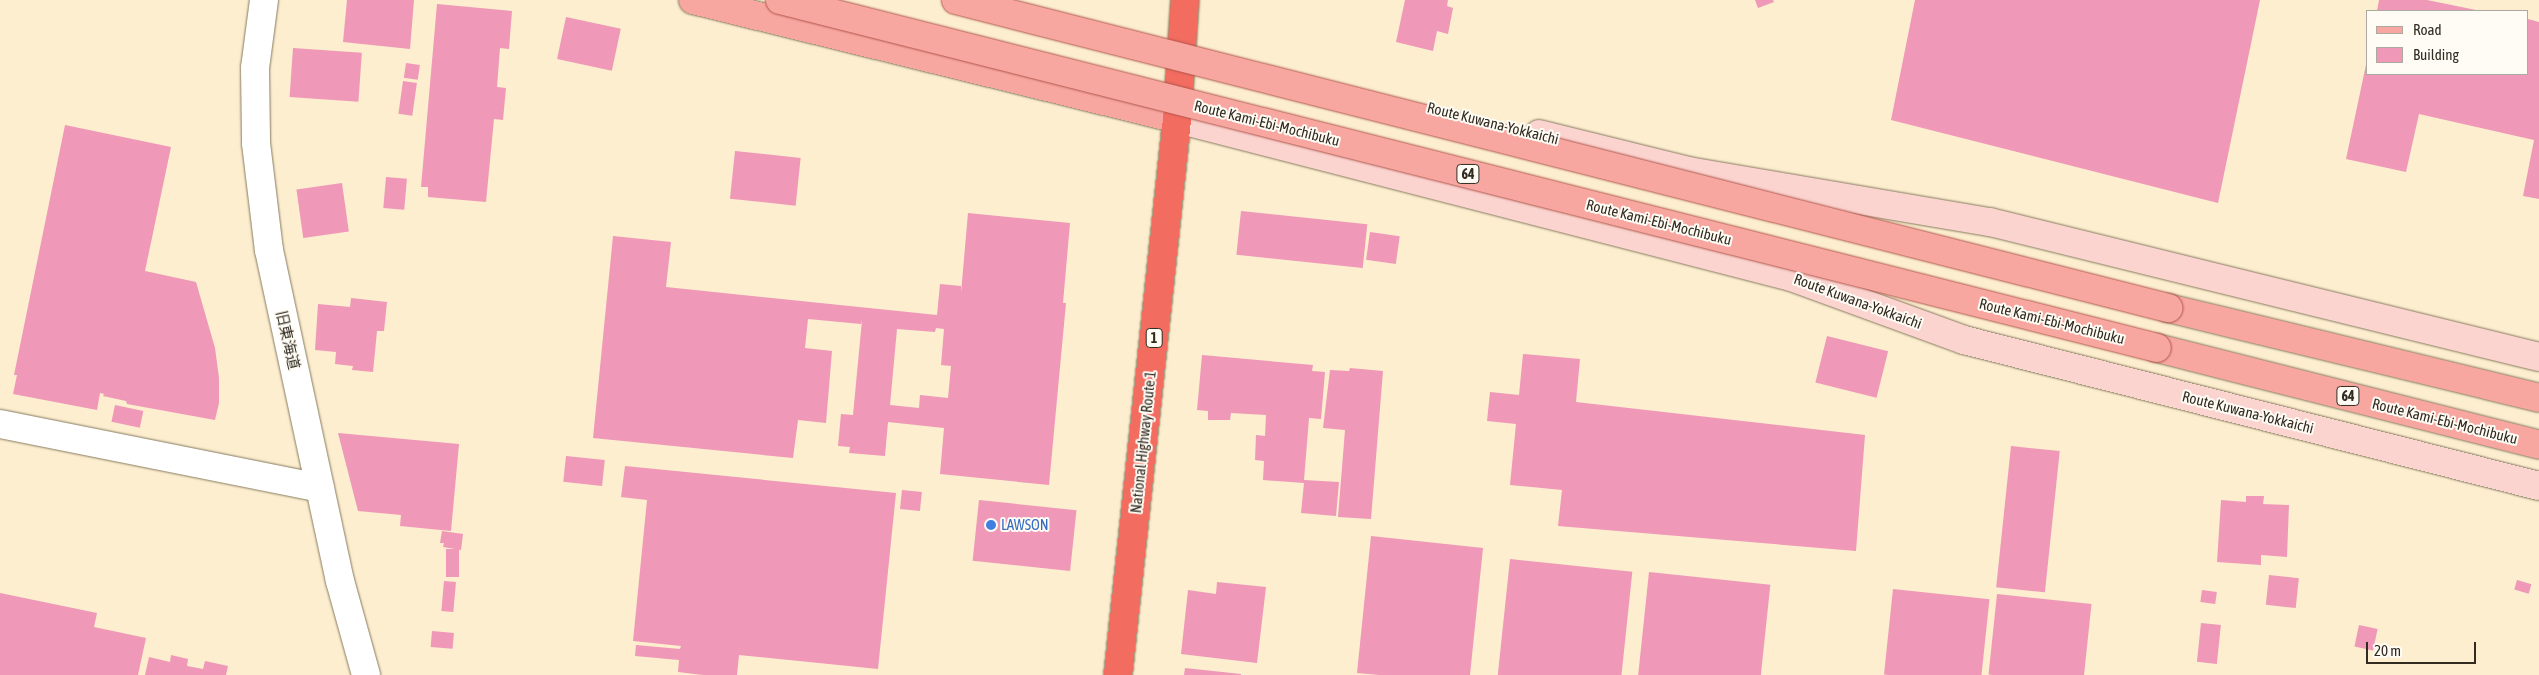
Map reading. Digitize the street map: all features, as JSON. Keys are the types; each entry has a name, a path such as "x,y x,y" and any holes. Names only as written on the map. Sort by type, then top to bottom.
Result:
{"highway":[{"name":"National Highway Route 1","path":"1118,675 1177,119 1185,0"}],"main road":[{"path":"692,0 1177,119"},
{"name":"Route Kami-Ebi-Mochibuku","path":"780,0 2539,445"},
{"path":"956,0 2168,308 2539,398"},
{"path":"994,0 1181,47"},
{"name":"Route Kuwana-Yokkaichi","path":"1181,47 1693,172 1990,222 2539,357"},
{"name":"Route Kuwana-Yokkaichi","path":"1177,119 1791,277 1964,340 2539,486"}],"street":[{"name":"旧東海道","path":"264,0 254,68 256,143 269,250 340,581 366,675"},
{"path":"0,424 320,488"}],"building":[{"path":"347,0 414,0 410,49 343,42"},
{"path":"1405,0 1448,0 1447,6 1453,8 1448,34 1437,31 1433,51 1396,42"},
{"path":"1755,0 1773,0 1774,2 1758,8"},
{"path":"1915,0 2260,0 2218,203 1891,120"},
{"path":"2379,0 2427,0 2476,10 2377,10"},
{"path":"437,4 512,11 509,49 500,48 497,87 506,88 503,120 494,119 486,202 428,197 428,187 421,187"},
{"path":"566,17 621,29 612,71 557,59"},
{"path":"2529,19 2539,22 2539,199 2523,196 2534,140 2419,114 2406,172 2346,159 2366,65 2366,75 2529,75"},
{"path":"293,48 362,53 358,102 290,97"},
{"path":"406,63 420,65 418,80 404,78"},
{"path":"403,81 417,83 412,116 398,114"},
{"path":"65,125 171,147 145,271 196,282 215,348 219,378 219,403 215,420 127,404 126,401 103,396 104,394 100,393 97,410 13,394 17,375 14,375"},
{"path":"735,151 801,158 796,206 730,199"},
{"path":"386,177 407,179 404,210 383,208"},
{"path":"342,183 349,232 303,238 296,189"},
{"path":"1241,211 1367,224 1363,268 1236,255"},
{"path":"968,213 1070,223 1063,303 1066,303 1049,485 940,474 944,428 888,422 885,456 849,453 850,447 838,446 841,414 853,415 862,320 861,324 808,319 805,348 832,351 826,423 798,420 793,458 593,438 613,236 671,242 666,287 937,315 940,284 961,286 961,293","holes":["936,328 944,329 941,365 951,366 948,398 920,395 919,408 890,405 897,329 935,332"]},
{"path":"1370,232 1400,236 1396,264 1366,260"},
{"path":"351,298 387,302 384,331 377,331 373,372 352,370 353,366 335,364 336,352 315,350 318,304 350,307"},
{"path":"1827,336 1888,351 1877,398 1815,383"},
{"path":"1523,354 1580,359 1576,402 1865,435 1856,551 1558,526 1562,490 1510,485 1516,424 1487,421 1490,392 1519,395"},
{"path":"1202,355 1313,365 1312,371 1325,372 1321,419 1309,418 1304,480 1339,482 1336,516 1301,513 1304,483 1263,480 1264,461 1255,460 1256,435 1265,436 1266,415 1231,413 1230,420 1208,420 1208,411 1197,410"},
{"path":"1350,368 1383,371 1371,519 1338,517 1345,430 1323,428 1330,370 1349,371"},
{"path":"115,405 143,411 140,428 111,422"},
{"path":"338,433 459,444 451,531 400,526 401,515 358,511"},
{"path":"2011,446 2060,451 2045,592 1996,587"},
{"path":"566,456 605,460 602,486 563,482"},
{"path":"625,466 896,493 878,669 739,655 737,675 703,675 678,672 679,660 635,656 636,645 680,649 681,646 633,641 647,500 621,497"},
{"path":"902,490 922,492 920,511 900,509"},
{"path":"2246,496 2264,496 2263,504 2289,505 2287,557 2261,555 2261,565 2217,562 2221,500 2246,502"},
{"path":"979,500 1076,510 1070,571 973,561"},
{"path":"442,531 463,534 461,550 443,547 444,543 440,543"},
{"path":"1371,536 1483,548 1470,675 1379,675 1357,673"},
{"path":"446,549 459,549 459,577 446,577"},
{"path":"1510,559 1632,572 1621,675 1498,675"},
{"path":"1649,572 1770,585 1761,675 1638,675"},
{"path":"2269,575 2299,578 2296,608 2266,605"},
{"path":"2517,580 2531,584 2529,594 2514,590"},
{"path":"444,581 456,582 453,612 441,611"},
{"path":"1217,582 1266,587 1257,663 1181,654 1188,590 1216,594"},
{"path":"1893,589 1989,599 1981,675 1884,675"},
{"path":"2202,590 2217,592 2215,604 2200,602"},
{"path":"0,593 97,613 94,627 146,638 138,675 0,675"},
{"path":"1997,594 2091,604 2084,675 1989,675"},
{"path":"2201,623 2221,625 2217,664 2197,662"},
{"path":"2359,625 2378,629 2373,650 2354,647"},
{"path":"432,631 454,633 453,649 431,647"},
{"path":"171,655 188,659 187,666 203,669 205,661 228,666 226,675 145,675 149,657 170,662"},
{"path":"1185,668 1241,674 1241,675 1184,675"}],"place":[{"name":"LAWSON","path":"991,525"}]}
